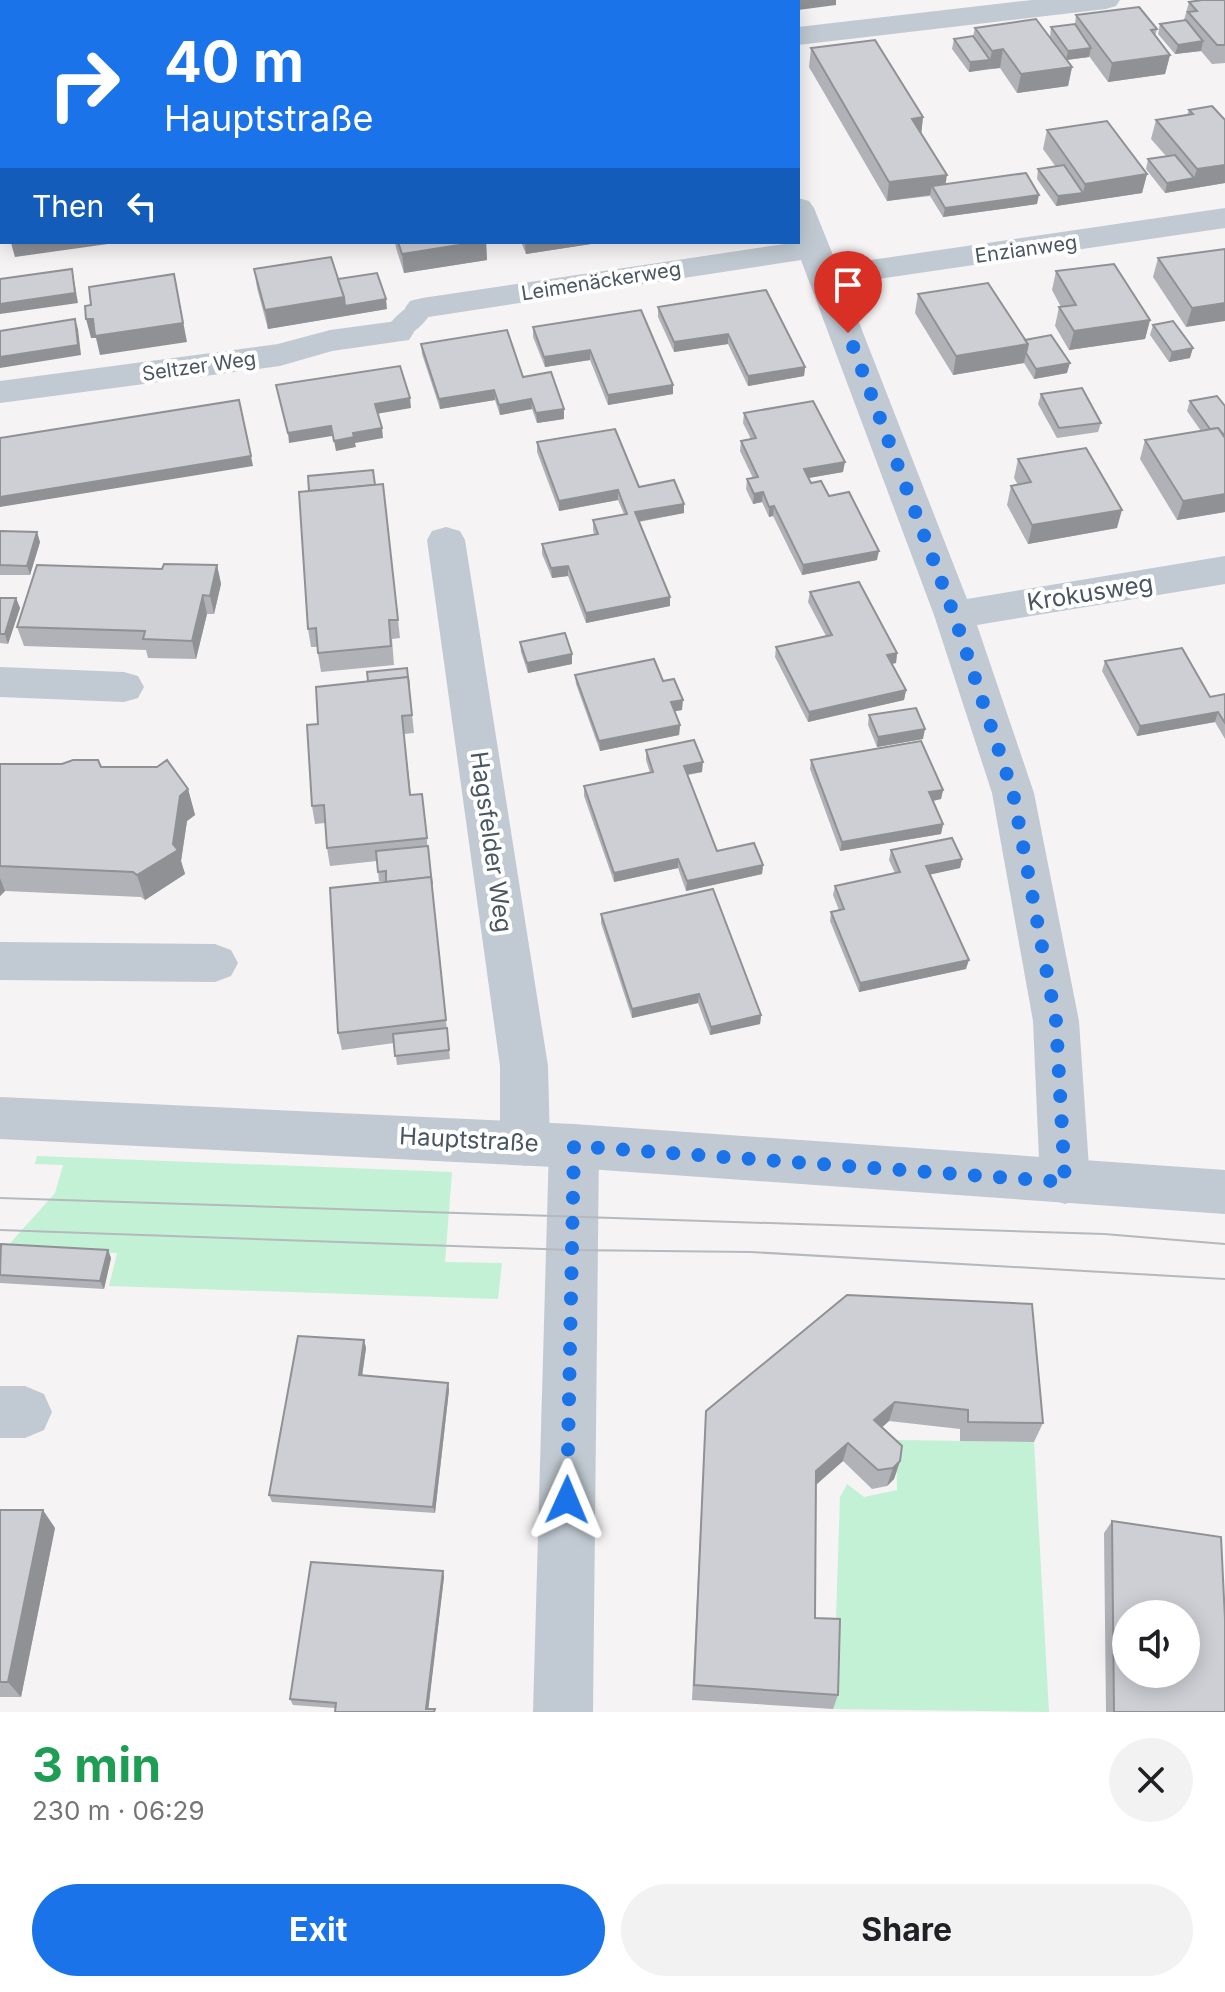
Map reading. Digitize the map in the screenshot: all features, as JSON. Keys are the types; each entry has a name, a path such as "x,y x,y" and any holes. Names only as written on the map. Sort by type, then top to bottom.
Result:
{"street":[{"path":"800,36 1106,0"},
{"path":"800,213 954,615 1013,793 1056,1021 1065,1182"},
{"name":"Enzianweg","path":"820,263 1225,218"},
{"name":"Leimenäckerweg","path":"422,308 820,263"},
{"name":"Seltzer Weg","path":"0,392 280,355 330,341 397,332"},
{"name":"Hagsfelder Weg","path":"446,540 524,1066 525,1144"},
{"name":"Krokusweg","path":"954,615 1225,570"},
{"path":"0,682 124,687"},
{"path":"0,961 215,963"},
{"name":"Hauptstraße","path":"0,1118 574,1146 1225,1192"},
{"path":"563,1712 574,1146"}],"lane":[{"name":"Leimenäckerweg","path":"397,332 422,308"}],"green space":[{"path":"37,1156 452,1172 445,1262 502,1263 498,1299 109,1286 117,1253 5,1249 55,1193 63,1165 35,1164"},
{"path":"896,1440 1034,1442 1049,1712 833,1709 840,1497 847,1484 864,1497 897,1490"}],"building":[{"path":"1225,0 1225,45 1217,45 1188,12 1197,11 1189,2"},
{"path":"1139,7 1157,29 1151,30 1170,55 1112,63 1076,15"},
{"path":"1036,19 1072,67 1021,74 1003,49 992,51 975,28"},
{"path":"1186,20 1203,41 1178,45 1160,24"},
{"path":"1075,24 1091,48 1068,51 1051,27"},
{"path":"973,36 990,60 970,62 954,39"},
{"path":"875,40 923,117 912,119 947,175 889,182 811,48"},
{"path":"1212,106 1225,120 1225,165 1197,169 1156,120 1193,114 1189,110"},
{"path":"1107,121 1147,174 1085,184 1047,130"},
{"path":"1175,155 1194,178 1167,183 1148,159"},
{"path":"1064,165 1083,193 1058,196 1038,169"},
{"path":"1026,173 1039,195 945,208 932,186"},
{"path":"399,244 465,244 402,254"},
{"path":"1225,249 1225,303 1192,308 1158,258"},
{"path":"331,257 344,297 265,310 254,269"},
{"path":"1114,264 1150,320 1074,331 1059,307 1076,305 1056,271"},
{"path":"72,269 75,293 0,304 0,279"},
{"path":"377,273 386,299 345,306 338,279"},
{"path":"174,274 183,323 95,336 93,319 86,319 85,306 91,305 89,287"},
{"path":"988,283 1028,344 956,356 918,294"},
{"path":"766,290 805,367 748,376 728,334 674,342 658,307"},
{"path":"641,310 673,385 608,395 590,350 544,357 533,327"},
{"path":"75,319 78,345 0,357 0,331"},
{"path":"1173,321 1193,348 1172,352 1153,325"},
{"path":"507,330 523,377 551,372 564,409 536,413 531,399 499,405 494,390 439,399 421,344"},
{"path":"1051,335 1070,363 1036,369 1026,353 1028,344 1025,340"},
{"path":"400,366 410,398 375,404 382,428 353,433 354,437 334,441 331,426 288,433 276,385"},
{"path":"1082,388 1101,423 1059,428 1041,394"},
{"path":"1217,396 1225,406 1225,435 1218,428 1210,429 1190,401"},
{"path":"239,400 251,456 0,497 0,438"},
{"path":"813,401 845,462 804,469 811,483 821,481 829,496 849,492 879,551 803,565 774,506 769,507 763,492 754,494 747,479 758,477 741,441 756,438 744,413"},
{"path":"1218,428 1225,438 1225,494 1183,501 1145,440"},
{"path":"615,429 639,487 674,480 684,504 635,512 670,597 586,613 568,566 551,568 542,544 598,534 593,520 627,514 618,490 559,501 537,442"},
{"path":"1086,448 1122,510 1032,525 1011,486 1031,482 1018,459"},
{"path":"373,470 375,485 309,491 308,476"},
{"path":"383,484 398,620 389,620 391,646 318,653 316,628 308,629 299,492"},
{"path":"0,531 37,532 27,566 0,565"},
{"path":"164,564 217,565 210,596 203,595 192,641 143,639 145,631 17,627 37,565 162,569"},
{"path":"859,582 897,653 887,655 906,690 809,712 776,647 832,635 810,592"},
{"path":"0,598 16,598 5,634 0,634"},
{"path":"565,633 572,654 527,663 520,642"},
{"path":"1182,648 1210,697 1225,694 1225,723 1218,712 1140,726 1105,661"},
{"path":"654,659 663,681 674,679 683,700 671,702 680,725 599,741 575,675"},
{"path":"407,668 408,677 368,681 367,672"},
{"path":"408,677 412,715 402,716 410,795 422,794 427,838 327,848 324,805 312,806 307,725 318,724 316,687"},
{"path":"916,708 925,729 878,737 869,715"},
{"path":"694,740 703,762 684,766 717,851 754,843 763,865 687,881 678,859 614,873 584,786 653,772 646,750"},
{"path":"921,741 943,790 929,792 943,824 842,842 811,760"},
{"path":"73,760 98,760 101,767 157,767 167,760 188,789 180,796 173,844 178,850 137,875 133,872 0,866 0,764 62,764"},
{"path":"952,838 962,859 926,866 969,960 860,983 831,912 844,909 835,886 900,872 891,850"},
{"path":"428,846 432,885 431,877 386,882 386,871 378,872 376,851"},
{"path":"431,877 446,1020 338,1033 330,888"},
{"path":"713,889 761,1015 711,1027 699,994 632,1009 601,914"},
{"path":"447,1028 449,1050 395,1056 393,1034"},
{"path":"1,1244 108,1250 100,1281 0,1275"},
{"path":"847,1295 1032,1304 1043,1423 968,1422 968,1410 895,1402 874,1420 902,1446 900,1461 893,1468 878,1470 848,1443 816,1471 815,1618 840,1619 838,1695 694,1685 706,1411"},
{"path":"298,1336 364,1340 359,1375 448,1383 433,1507 269,1495"},
{"path":"0,1510 43,1510 8,1682 0,1682"},
{"path":"1112,1521 1221,1537 1225,1712 1114,1712 1114,1688 1200,1688 1200,1600 1113,1600"},
{"path":"311,1562 443,1571 426,1709 435,1709 434,1712 335,1712 336,1703 290,1699"}],"tram line":[{"path":"0,1198 1104,1234 1225,1244"},
{"path":"0,1230 570,1250 751,1252 1225,1279"}],"route":[{"path":"567,1500 574,1146 1065,1182 1056,1021 1013,793 954,615 848,333"}]}
